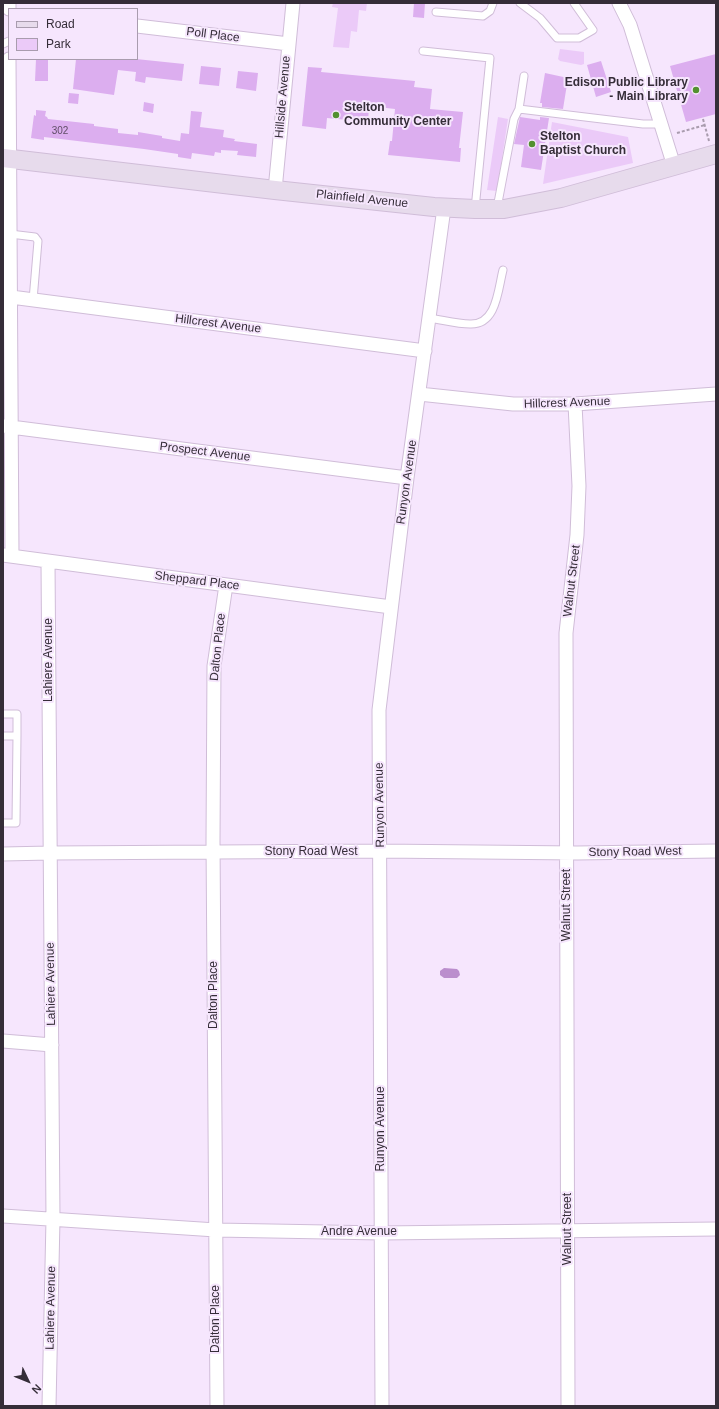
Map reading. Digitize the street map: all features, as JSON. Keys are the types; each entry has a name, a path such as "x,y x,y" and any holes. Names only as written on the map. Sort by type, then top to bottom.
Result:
{"main road":[{"name":"Plainfield Avenue","path":"6,158 274,190 444,208 497,209 561,198 674,166 713,148"}],"street":[{"name":"Hillside Avenue","path":"274,190 293,3"},
{"path":"619,3 630,25 674,166"},
{"name":"Poll Place","path":"138,26 288,44"},
{"path":"7,556 6,252 10,234 6,158 9,60"},
{"name":"Runyon Avenue","path":"382,1406 378,710 407,478 444,208"},
{"name":"Hillcrest Avenue","path":"7,298 33,300 425,351"},
{"name":"Hillcrest Avenue","path":"419,394 513,404 574,404 716,394"},
{"name":"Walnut Street","path":"568,1406 566,633 577,535 579,486 574,404"},
{"name":"Prospect Avenue","path":"7,427 407,478"},
{"name":"Sheppard Place","path":"7,556 391,607"},
{"name":"Lahiere Avenue","path":"48,562 53,1220 48,1406"},
{"name":"Dalton Place","path":"217,1406 213,852 214,666 226,585"},
{"name":"Stony Road West","path":"3,854 50,852 716,851"},
{"path":"3,1041 52,1045"},
{"name":"Andre Avenue","path":"3,1216 216,1230 382,1233 716,1229"}],"lane":[{"path":"436,12 483,16 490,12 493,3"},
{"path":"520,3 540,18 557,38 579,38 594,30 574,3"},
{"path":"423,51 490,58 475,209"},
{"path":"497,209 514,118 519,109 524,76"},
{"path":"519,109 643,124 660,124"},
{"path":"10,234 35,237 38,241 33,300"},
{"path":"429,318 472,325 485,320 491,314 495,306 503,270"},
{"path":"3,714 17,714 16,823 3,823"},
{"path":"3,736 17,736"}],"path":[{"path":"703,119 713,148"},
{"path":"677,133 705,125"}],"green space":[{"path":"333,3 367,3 366,11 359,10 357,32 351,31 349,48 333,47 338,8 332,7"},
{"path":"560,49 584,52 584,64 581,65 560,61 558,59"},
{"path":"498,117 508,119 497,191 487,190"},
{"path":"552,122 628,137 633,163 543,184"}],"shaded area":[{"path":"444,968 457,969 460,975 457,978 444,978 440,975 440,971"}],"building":[{"path":"414,3 425,3 424,18 413,17"},
{"name":"Edison Public Library - Main Library","path":"716,54 716,114 686,122 670,66"},
{"path":"138,59 184,64 182,81 146,77 145,83 135,81 136,72 118,70 114,95 73,89 76,60"},
{"path":"36,60 48,60 48,81 35,81"},
{"path":"601,61 611,92 596,97 587,65"},
{"path":"201,66 221,68 219,86 199,84"},
{"name":"Stelton Community Center","path":"308,67 322,68 321,72 415,81 414,87 432,89 430,109 463,112 459,148 461,148 460,162 388,155 390,141 392,141 395,109 369,106 368,122 327,118 326,129 302,126"},
{"path":"238,71 258,73 256,91 236,88"},
{"path":"545,73 568,78 563,109 542,107 542,103 540,103"},
{"path":"69,93 79,94 78,104 68,103"},
{"path":"144,102 154,104 153,113 143,111"},
{"path":"36,110 46,111 45,116 48,119 94,124 94,126 118,129 118,133 138,135 138,132 180,141 181,133 189,134 191,111 202,112 200,127 224,130 223,137 235,139 234,141 257,144 256,157 237,155 238,151 221,150 221,153 215,152 214,156 192,153 191,159 178,157 178,154 144,149 44,137 44,140 31,138"},
{"name":"Stelton Baptist Church","path":"520,117 540,120 540,117 549,118 541,170 521,167 524,145 514,144"}],"place":[{"name":"Edison Public Library - Main Library","path":"696,90"},
{"name":"Stelton Community Center","path":"336,115"},
{"name":"Stelton Baptist Church","path":"532,144"}]}
